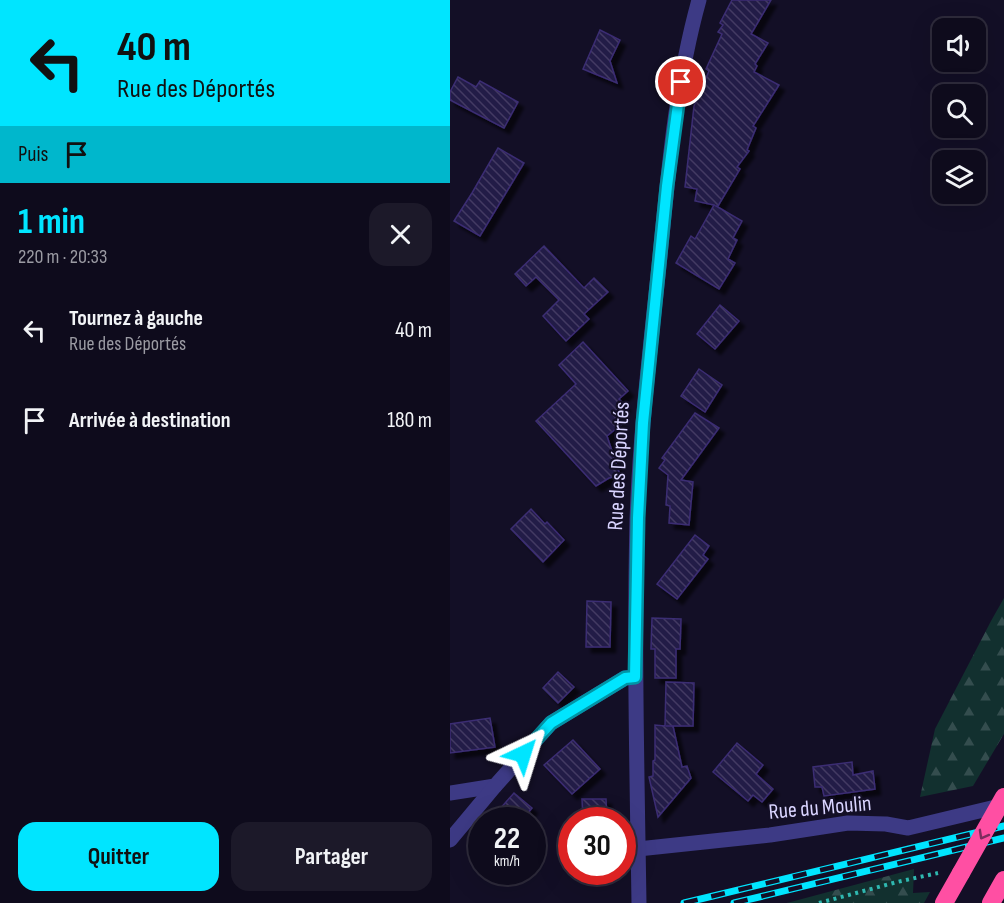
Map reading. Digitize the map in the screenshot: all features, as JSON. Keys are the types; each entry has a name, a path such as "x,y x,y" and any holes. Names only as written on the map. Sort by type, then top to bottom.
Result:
{"highway":[{"path":"944,903 1004,797"},
{"path":"991,903 1004,880"}],"street":[{"name":"Rue des Déportés","path":"639,903 635,677 638,518 643,423 668,175 684,62 699,0"},
{"path":"450,840 551,723 625,678 635,677"},
{"path":"450,793 495,786"},
{"name":"Rue du Moulin","path":"638,849 770,835 848,823 886,824 908,828 1004,805"}],"path":[{"path":"819,903 938,873"}],"green space":[{"path":"1004,598 1004,734 973,786 920,797 935,729"},
{"path":"914,869 913,893 930,892 924,903 787,903"}],"building":[{"path":"732,0 771,0 751,34 768,43 755,64 757,66 754,72 779,85 753,126 756,128 747,150 749,151 737,167 740,169 716,206 742,221 733,238 737,240 728,259 735,263 719,289 676,263 691,236 695,239 714,205 695,201 697,189 685,187 694,106 709,71 706,69 722,34 718,32 723,25 720,23"},
{"path":"600,30 620,40 610,61 617,83 583,69"},
{"path":"458,77 476,87 480,81 518,102 504,128 450,100 450,92"},
{"path":"498,148 524,163 480,236 454,221"},
{"path":"544,246 584,288 594,278 608,292 584,314 589,319 566,341 543,316 559,300 536,277 526,286 515,274"},
{"path":"720,305 739,321 715,349 697,334"},
{"path":"583,342 628,391 619,399 625,406 615,416 622,424 607,436 620,475 609,478 596,486 536,421 576,384 559,365"},
{"path":"699,369 722,385 705,412 681,396"},
{"path":"695,413 719,428 681,480 693,482 689,525 669,523 670,506 666,505 668,475 659,468 665,460 662,458"},
{"path":"531,509 564,540 543,562 511,529"},
{"path":"695,535 709,546 703,555 708,559 677,599 657,584"},
{"path":"587,601 611,602 610,647 586,647"},
{"path":"652,618 681,619 680,649 676,649 676,678 655,678 655,649 651,649"},
{"path":"558,672 574,687 558,703 543,688"},
{"path":"666,682 694,683 693,726 673,726 682,767 687,766 691,778 658,817 649,777 653,776 653,761 655,760 655,725 665,726"},
{"path":"490,718 495,747 450,753 450,724"},
{"path":"573,740 600,769 572,794 544,765"},
{"path":"737,743 763,765 756,774 773,789 762,802 753,795 748,801 713,772"},
{"path":"852,762 853,775 873,771 875,789 824,796 822,787 815,787 813,767"},
{"path":"514,793 531,807 502,807"},
{"path":"582,799 606,799 606,807 582,807"}],"railway":[{"path":"684,903 1004,826"},
{"path":"734,903 1004,838"}],"route":[{"path":"523,754 551,723 625,678 635,677 638,518 643,423 667,186 681,82"}]}
